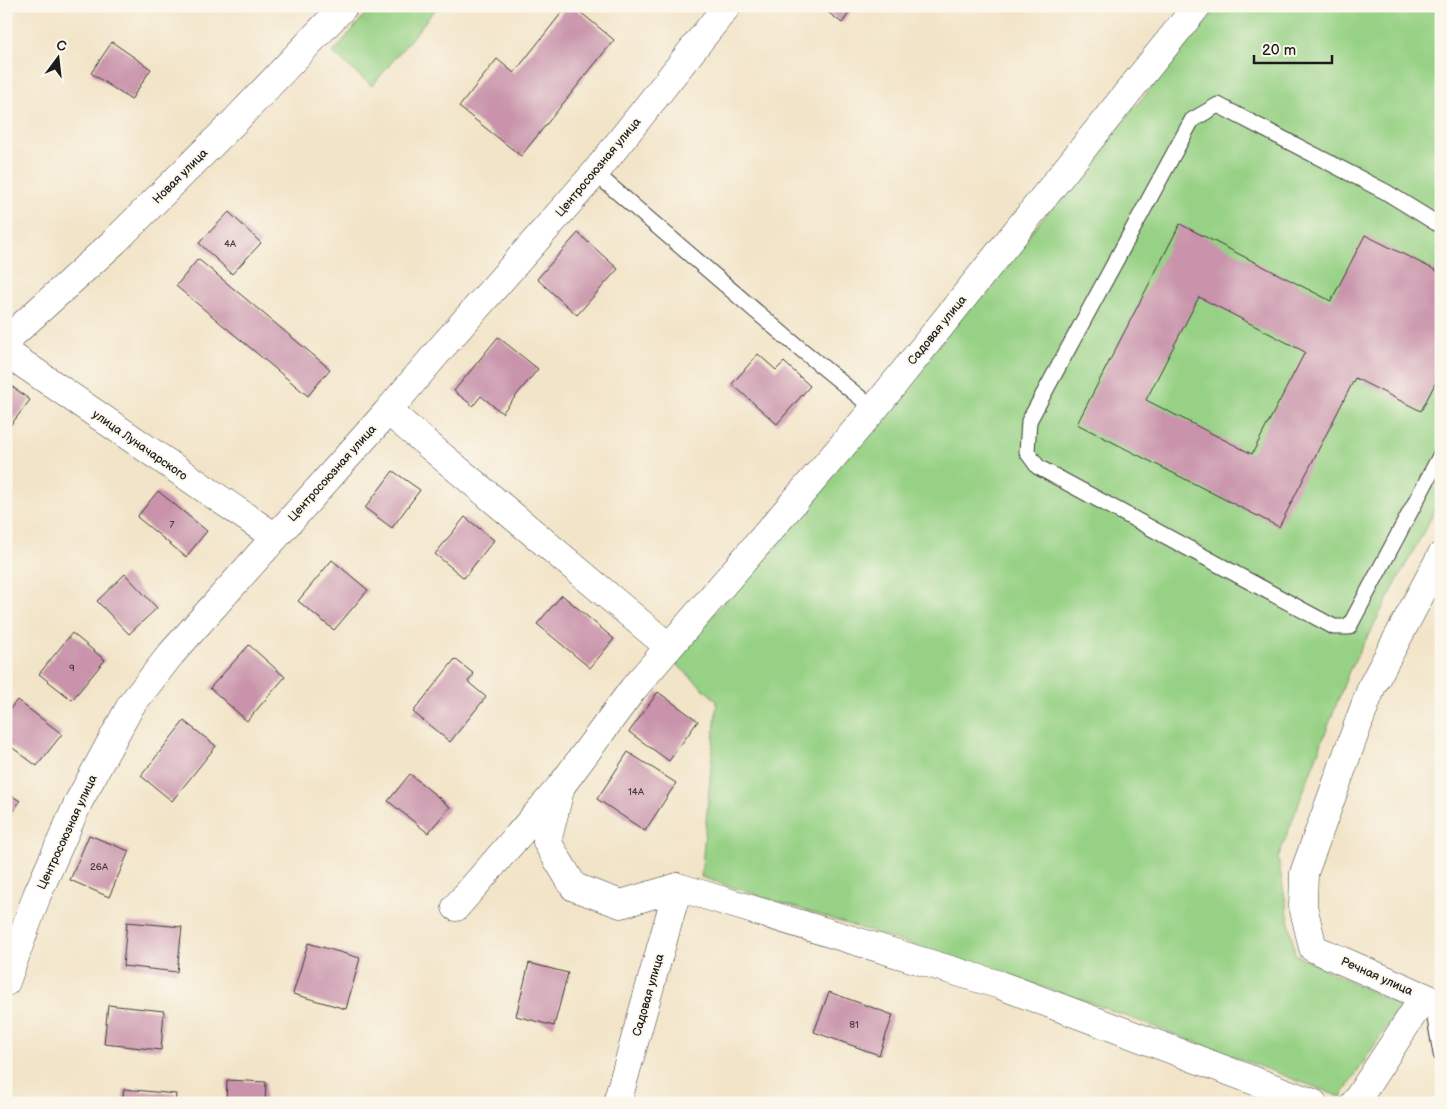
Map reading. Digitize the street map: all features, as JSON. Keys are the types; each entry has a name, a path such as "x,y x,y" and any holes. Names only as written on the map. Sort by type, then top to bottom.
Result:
{"street":[{"name":"Новая улица","path":"6,335 13,334 116,241 235,121 344,6"},
{"name":"Центросоюзная улица","path":"6,982 37,895 78,801 131,705 171,654 388,411 595,174 727,6"},
{"name":"Садовая улица","path":"456,907 560,786 633,689 874,409 1197,6"},
{"name":"улица Луначарского","path":"6,352 275,537"},
{"path":"388,411 669,647"},
{"name":"Речная улица","path":"1432,1001 1314,948 1303,906 1304,873 1372,686 1441,556"},
{"path":"560,786 547,842 574,887 621,904 678,887 1000,985 1255,1093 1313,1103"},
{"name":"Садовая улица","path":"617,1103 678,887"},
{"path":"1354,1103 1432,1001"}],"lane":[{"path":"1441,226 1386,192 1218,105 1192,120 1029,421 1027,452 1038,467 1334,627 1349,627 1441,454"},
{"path":"595,174 786,337 874,409"},
{"path":"1432,1001 1441,1054"}],"green space":[{"path":"372,6 438,6 372,86 333,53"},
{"path":"1219,6 1441,6 1441,502 1349,671 1278,858 1295,954 1400,1006 1341,1097 1083,1000 701,877 717,701 674,662"}],"building":[{"path":"567,6 573,6 614,40 521,156 459,107 497,59 514,73"},
{"path":"820,6 854,6 842,23"},
{"path":"112,42 151,69 131,100 91,73"},
{"path":"229,212 261,243 232,274 199,243"},
{"path":"1180,224 1331,301 1365,235 1441,273 1441,372 1421,411 1355,378 1279,527 1077,424","holes":["1199,297 1305,352 1252,454 1146,400"]},
{"path":"578,233 618,269 577,315 537,279"},
{"path":"198,259 330,369 308,396 176,286"},
{"path":"498,337 538,369 502,413 481,396 473,406 454,391"},
{"path":"758,354 776,370 784,362 810,386 777,424 732,384"},
{"path":"6,382 30,400 6,431"},
{"path":"393,471 420,490 392,528 365,508"},
{"path":"158,491 207,531 186,557 137,517"},
{"path":"465,517 494,540 464,578 435,554"},
{"path":"332,560 368,590 334,630 298,601"},
{"path":"125,574 157,608 129,634 97,601"},
{"path":"562,595 614,639 590,668 537,624"},
{"path":"72,633 105,660 72,700 39,674"},
{"path":"249,645 285,677 247,721 210,688"},
{"path":"455,659 474,674 468,682 486,697 450,742 413,712"},
{"path":"658,692 698,721 669,761 629,732"},
{"path":"17,700 62,734 37,766 6,743 6,714"},
{"path":"184,721 216,746 172,801 141,776"},
{"path":"628,752 676,783 645,831 597,799"},
{"path":"410,774 450,807 428,833 388,801"},
{"path":"6,792 20,801 6,822"},
{"path":"89,835 129,851 109,897 70,880"},
{"path":"127,922 182,927 177,972 123,966"},
{"path":"308,943 360,958 346,1009 293,994"},
{"path":"529,963 568,973 554,1026 516,1016"},
{"path":"829,992 893,1015 879,1055 814,1032"},
{"path":"108,1005 164,1011 161,1050 104,1044"},
{"path":"227,1080 266,1082 265,1103 226,1103"},
{"path":"124,1089 176,1094 175,1103 122,1103"}]}
